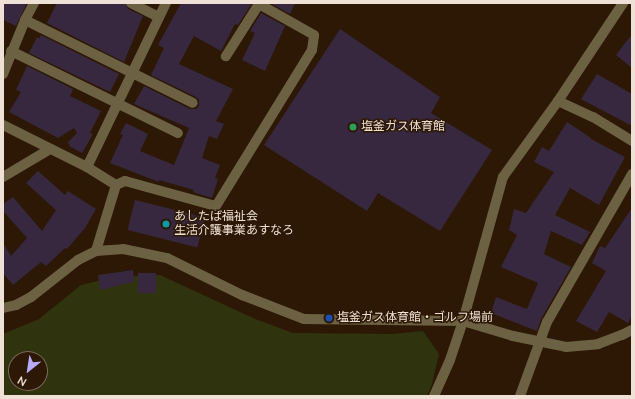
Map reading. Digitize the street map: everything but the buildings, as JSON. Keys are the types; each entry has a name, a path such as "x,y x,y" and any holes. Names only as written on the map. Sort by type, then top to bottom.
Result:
{"street":[{"path":"3,74 25,20 34,3"},
{"path":"131,3 159,17"},
{"path":"87,167 166,3"},
{"path":"96,251 116,185 125,181 216,206 312,50 314,35 260,3 226,56"},
{"path":"434,396 450,360 463,321 503,177 558,101 623,3"},
{"path":"25,20 193,103"},
{"path":"12,51 178,133"},
{"path":"558,101 593,117 632,141"},
{"path":"3,125 87,167 116,185"},
{"path":"3,176 50,149"},
{"path":"520,396 547,322 632,174"},
{"path":"3,308 16,305 31,297 78,260 96,251 123,249 167,258 242,295 304,319 463,321 540,343 566,347 598,344 622,336 632,330"}],"green space":[{"path":"160,275 253,318 293,333 393,334 423,331 439,354 432,384 427,396 3,396 3,334 39,319 81,285 115,277"}],"place":[{"name":"塩釜ガス体育館","path":"353,127"},
{"name":"あしたば福祉会 生活介護事業あすなろ","path":"166,224"},
{"name":"塩釜ガス体育館・ゴルフ場前","path":"329,318"}]}
